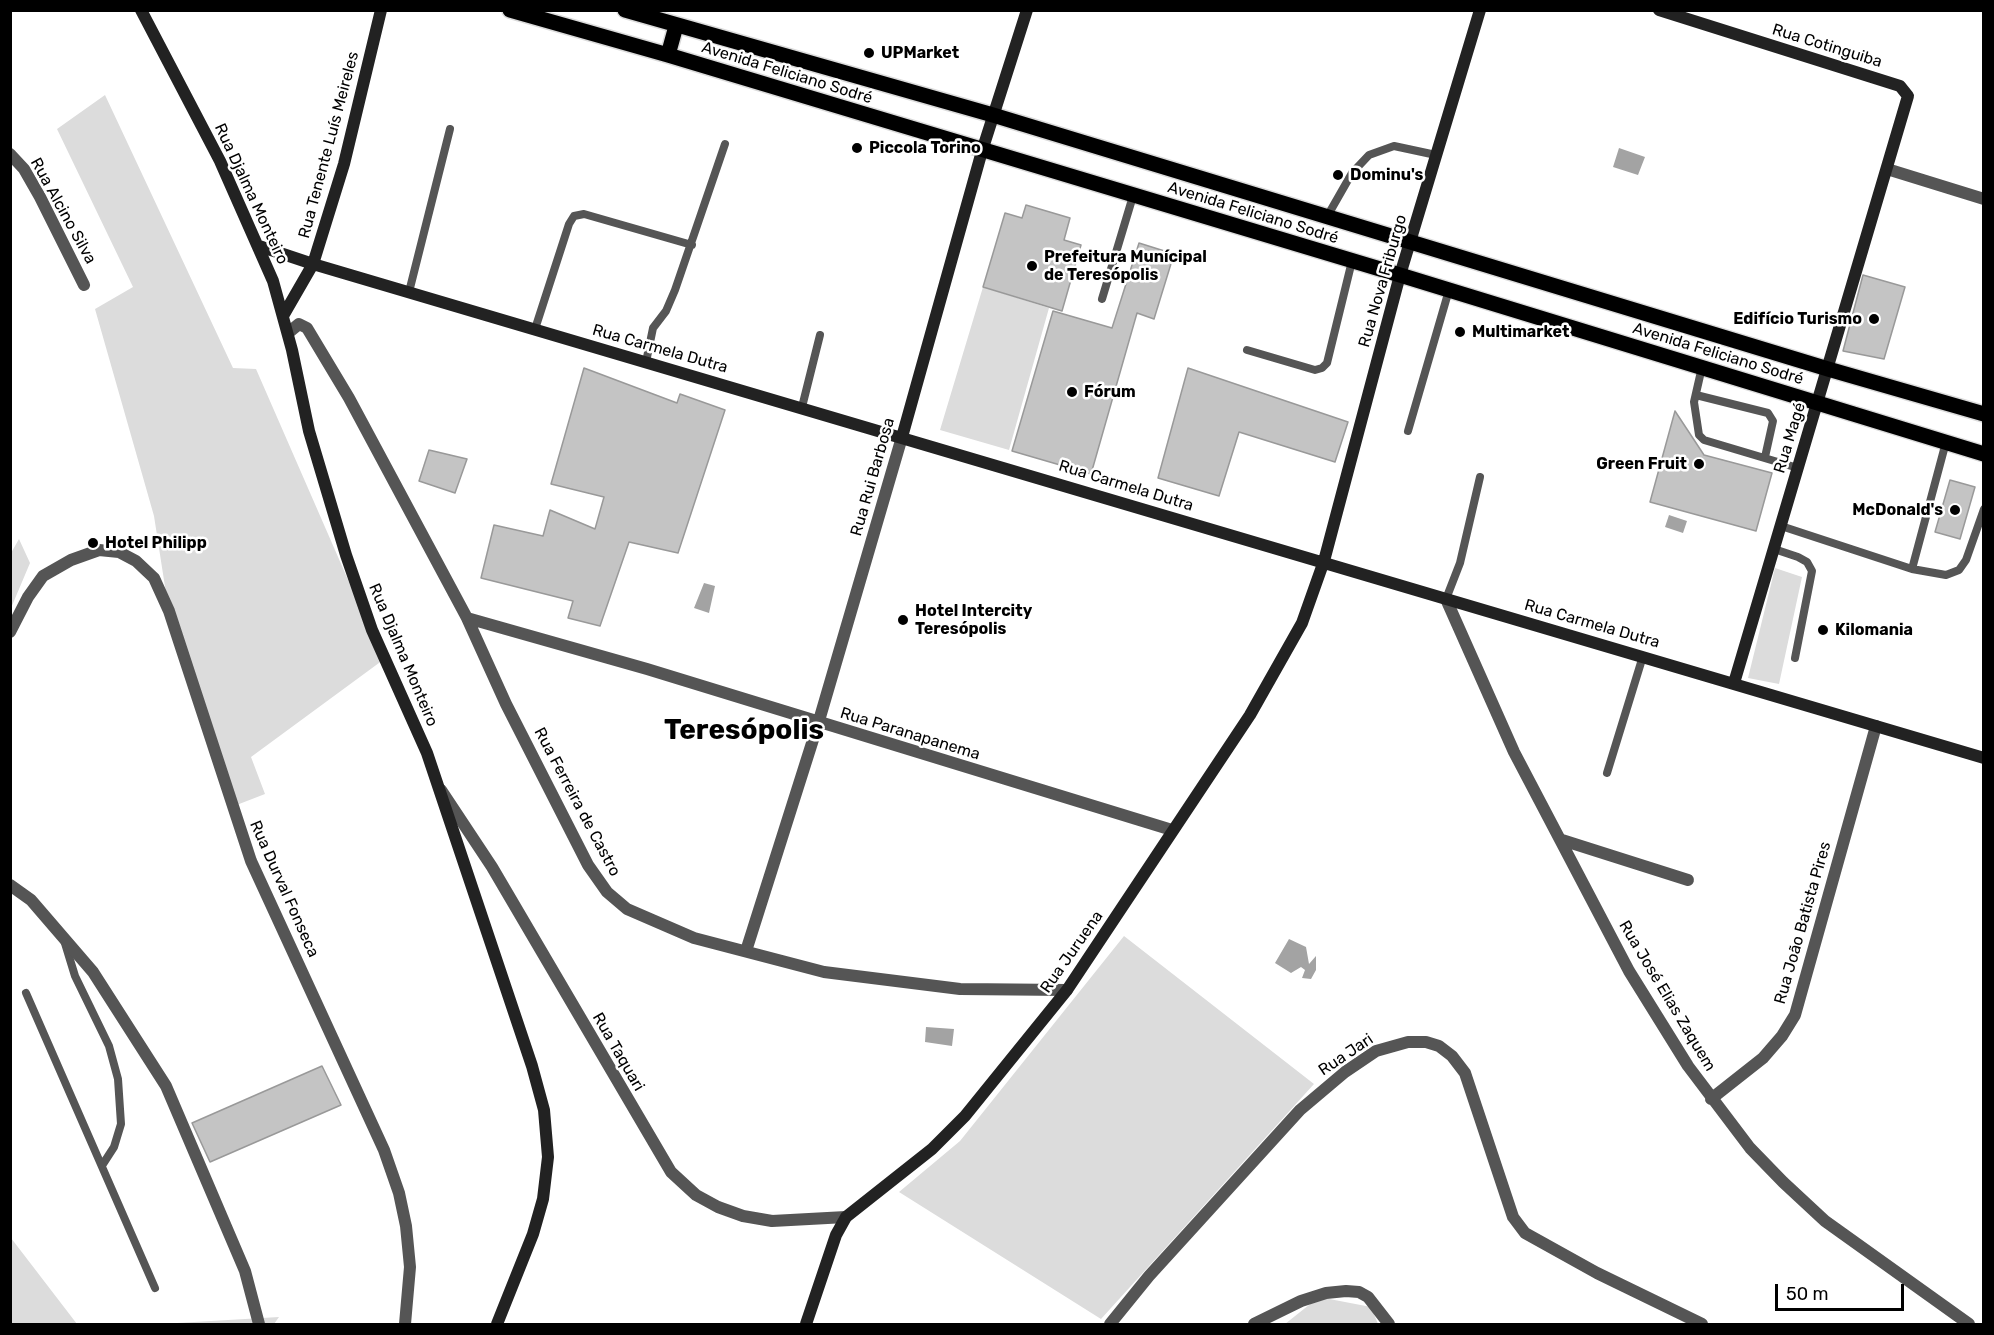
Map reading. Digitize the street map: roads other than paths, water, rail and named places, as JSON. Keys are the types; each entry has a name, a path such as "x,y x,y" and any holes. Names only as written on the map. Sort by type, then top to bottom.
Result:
{"main road":[{"name":"Rua Djalma Monteiro","path":"141,10 220,161 259,246 288,333 309,431 346,555 372,630 427,753 532,1066 544,1110 548,1157 543,1199 534,1234 497,1324"},
{"name":"Rua Tenente Luís Meireles","path":"283,316 313,264 344,164 381,10"},
{"name":"Avenida Feliciano Sodré","path":"510,10 668,55 1400,275 1983,454"},
{"name":"Avenida Feliciano Sodré","path":"625,10 993,115 1983,414"},
{"name":"Rua Rui Barbosa","path":"902,437 982,151 1027,10"},
{"name":"Rua Nova Friburgo","path":"1324,561 1400,275 1480,10"},
{"name":"Rua Cotinguiba","path":"1659,10 1900,86 1908,96 1908,100"},
{"path":"668,55 676,26"},
{"name":"Rua Magé","path":"1734,683 1908,100"},
{"name":"Rua Carmela Dutra","path":"259,246 313,264 1324,561 1983,758"},
{"name":"Rua Juruena","path":"806,1324 836,1235 846,1217 932,1149 965,1116 1067,990 1105,936 1172,830 1224,755 1282,661 1302,623 1324,561"}],"street":[{"name":"Rua Alcino Silva","path":"10,153 24,169 84,285"},
{"path":"1887,169 1983,200"},
{"name":"Rua Ferreira de Castro","path":"288,333 299,324 307,328 377,448 467,618 506,704 588,865 607,892 627,909 694,938 824,972 873,980 960,989 1067,990"},
{"name":"Rua Rui Barbosa","path":"746,951 818,724 902,437"},
{"name":"Rua Durval Fonseca","path":"10,633 28,597 43,576 70,560 99,550 118,552 136,561 154,578 169,611 250,861 384,1150 399,1193 406,1226 410,1267 405,1324"},
{"name":"Rua José Elias Zaquem","path":"1446,599 1514,752 1629,971 1688,1066 1750,1148 1826,1221 1969,1324"},
{"name":"Rua Paranapanema","path":"467,618 647,669 818,724 1172,830"},
{"name":"Rua João Batista Pires","path":"1712,1099 1763,1058 1782,1036 1795,1015 1876,726"},
{"name":"Rua Taquari","path":"438,786 492,867 671,1172 696,1195 718,1207 744,1216 772,1221 846,1217"},
{"path":"1562,840 1688,880"},
{"path":"10,885 31,900 63,934 120,1010 166,1086 245,1271 259,1324"},
{"name":"Rua Jari","path":"1110,1324 1149,1276 1300,1110 1346,1072 1376,1051 1408,1042 1426,1042 1439,1046 1452,1056 1465,1073 1513,1217 1525,1233 1570,1259 1702,1324"},
{"path":"1254,1324 1301,1301 1326,1293 1346,1291 1359,1292 1368,1297 1389,1324"}],"lane":[{"path":"409,292 450,129"},
{"path":"646,362 653,328 666,311 692,245 725,144"},
{"path":"1328,215 1352,174 1369,155 1394,146 1436,155"},
{"path":"1102,299 1133,196"},
{"path":"535,329 569,224 574,216 584,214 692,245"},
{"path":"1247,350 1315,370 1322,369 1327,363 1352,261"},
{"path":"1408,431 1449,290"},
{"path":"802,407 820,335"},
{"path":"1702,367 1694,402 1697,428 1704,440 1798,468"},
{"path":"1696,394 1768,413 1773,421 1765,457"},
{"path":"1912,569 1946,442"},
{"path":"1446,599 1460,563 1480,477"},
{"path":"1781,526 1912,569 1946,576 1959,570 1966,560 1983,509"},
{"path":"1774,549 1807,562 1812,571 1795,658"},
{"path":"1607,773 1643,656"},
{"path":"63,934 68,959 109,1046 118,1079 120,1124 114,1147 103,1164"},
{"path":"26,993 103,1164 155,1287"}],"place":[{"name":"UPMarket","path":"869,53"},
{"name":"Piccola Torino","path":"857,148"},
{"name":"Dominu's","path":"1338,175"},
{"name":"Prefeitura Munícipal de Teresópolis","path":"1032,266"},
{"name":"Edifício Turismo","path":"1874,319"},
{"name":"Multimarket","path":"1460,332"},
{"name":"Fórum","path":"1072,392"},
{"name":"Green Fruit","path":"1699,464"},
{"name":"McDonald's","path":"1955,510"},
{"name":"Hotel Philipp","path":"93,543"},
{"name":"Hotel Intercity Teresópolis","path":"903,620"},
{"name":"Kilomania","path":"1823,630"}],"district":[{"name":"Teresópolis","path":"744,731"}]}
